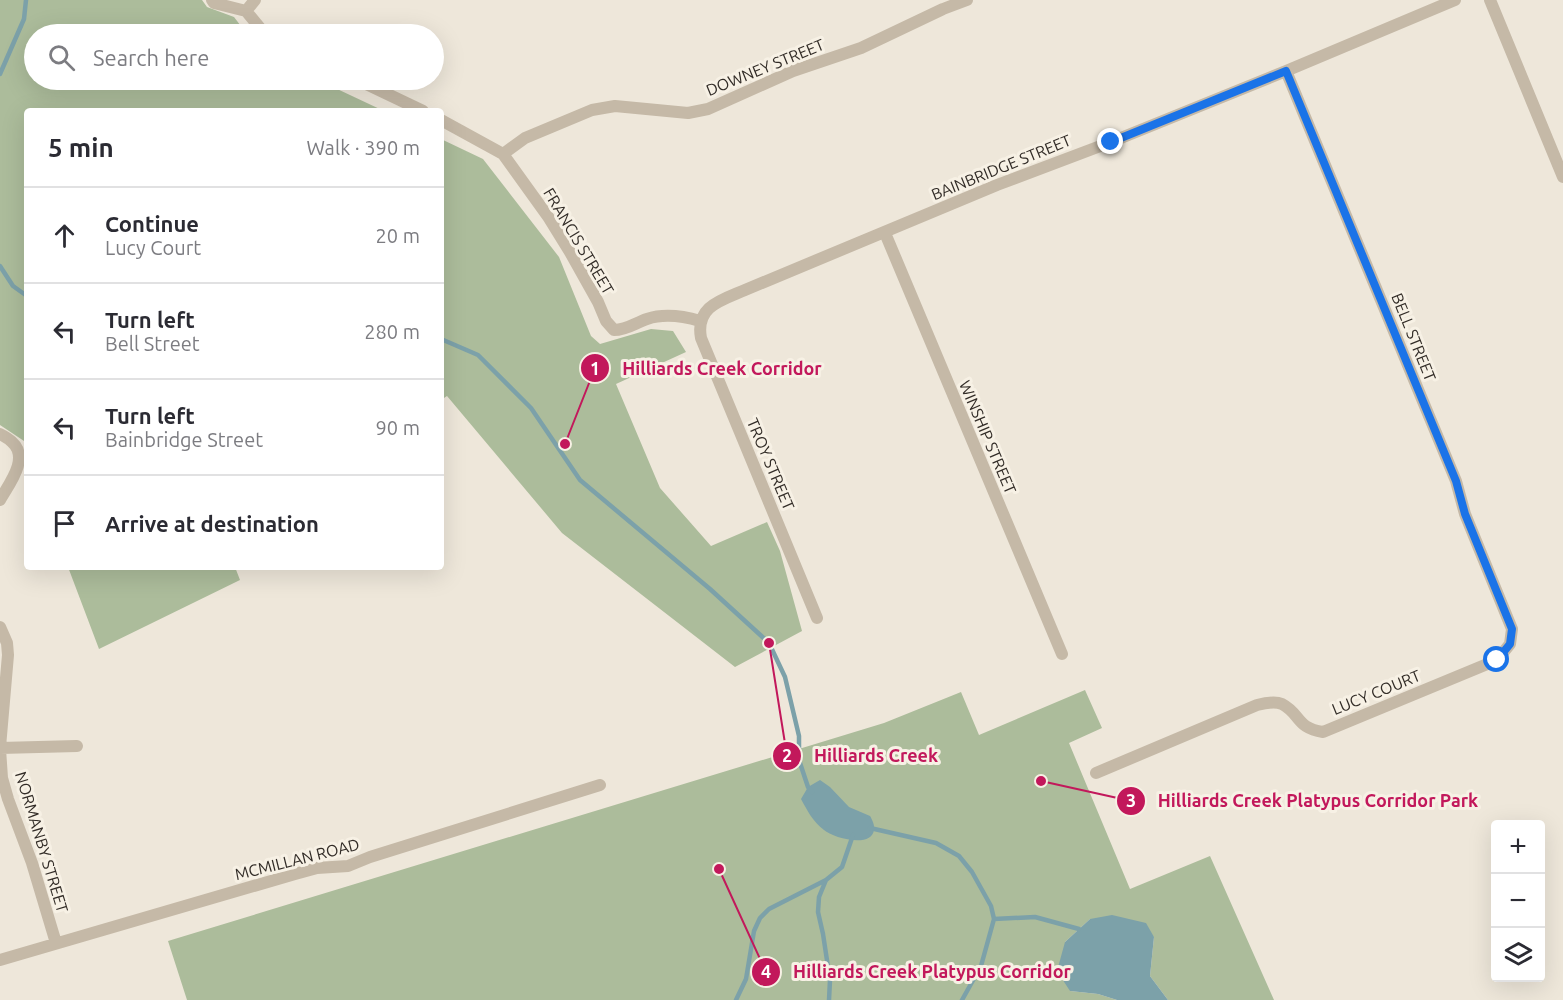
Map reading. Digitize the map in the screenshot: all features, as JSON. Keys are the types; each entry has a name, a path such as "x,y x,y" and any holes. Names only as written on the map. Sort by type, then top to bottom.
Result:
{"street":[{"path":"212,0 214,3 246,11 257,24"},
{"path":"246,11 255,0"},
{"name":"DOWNEY STREET","path":"503,154 525,138 592,110 615,106 688,113 708,109 793,71 861,48 967,0"},
{"name":"BAINBRIDGE STREET","path":"700,321 707,309 717,302 998,185 1111,142 1455,0"},
{"path":"1490,0 1563,177"},
{"name":"BELL STREET","path":"1286,71 1456,481 1465,514 1508,617"},
{"path":"379,90 417,108"},
{"name":"FRANCIS STREET","path":"444,122 503,154 549,218 576,262 606,321 614,330 622,330 648,319 669,315 700,321"},
{"name":"WINSHIP STREET","path":"885,233 1062,654"},
{"name":"TROY STREET","path":"700,321 699,329 705,351 817,618"},
{"path":"0,434 14,443 20,453 19,465 0,500"},
{"name":"LUCY COURT","path":"1096,773 1257,705 1270,702 1281,704 1311,730 1323,732 1339,726 1497,660 1510,644 1512,629 1508,617"},
{"name":"NORMANBY STREET","path":"0,627 7,642 8,655 0,748 2,778 32,863 56,943"},
{"path":"0,748 77,746"},
{"name":"MCMILLAN ROAD","path":"0,960 316,868 348,866 370,857 600,785"}],"green space":[{"path":"0,0 202,0 207,7 234,17 239,24 24,24 24,90 339,90 378,108 24,108 24,441 0,425"},
{"path":"444,140 483,159 559,257 591,336 600,344 651,329 673,331 686,352 616,384 660,488 711,546 767,522 780,551 802,631 735,667 562,533 447,396 444,398"},
{"path":"69,570 236,570 240,580 99,649"},
{"path":"1085,690 1102,728 1069,743 1130,889 1210,856 1274,1000 1168,1000 1150,976 1154,937 1090,919 1065,942 1070,991 1098,994 1117,1000 187,1000 168,941 884,723 961,692 979,735"}],"water":[{"path":"820,780 849,807 870,816 874,826 872,835 867,839 852,840 835,836 817,823 801,799 808,787"},
{"path":"1112,915 1146,923 1154,937 1150,976 1168,1000 1117,1000 1098,994 1070,991 1057,971 1065,942 1090,919"}],"waterway":[{"path":"0,74 24,19 26,0"},
{"path":"0,266 13,286 24,294"},
{"path":"444,340 478,355 531,408 580,480 710,589 769,643 785,677 799,736 799,760 808,787 812,792"},
{"path":"870,828 936,843 959,856 972,872 991,906 994,919 981,966 962,1000"},
{"path":"829,1000 830,980 818,912 819,897 826,880 842,867 853,835"},
{"path":"736,1000 746,979 754,931 760,918 769,909 826,880"},
{"path":"994,919 1035,917 1079,929"}],"place":[{"name":"Hilliards Creek Corridor","path":"565,444"},
{"name":"Hilliards Creek","path":"769,643"},
{"name":"Hilliards Creek Platypus Corridor Park","path":"1041,781"},
{"name":"Hilliards Creek Platypus Corridor","path":"719,869"}],"route":[{"path":"1111,142 1286,71 1456,481 1465,514 1508,617 1512,629 1510,644 1497,660"}]}
